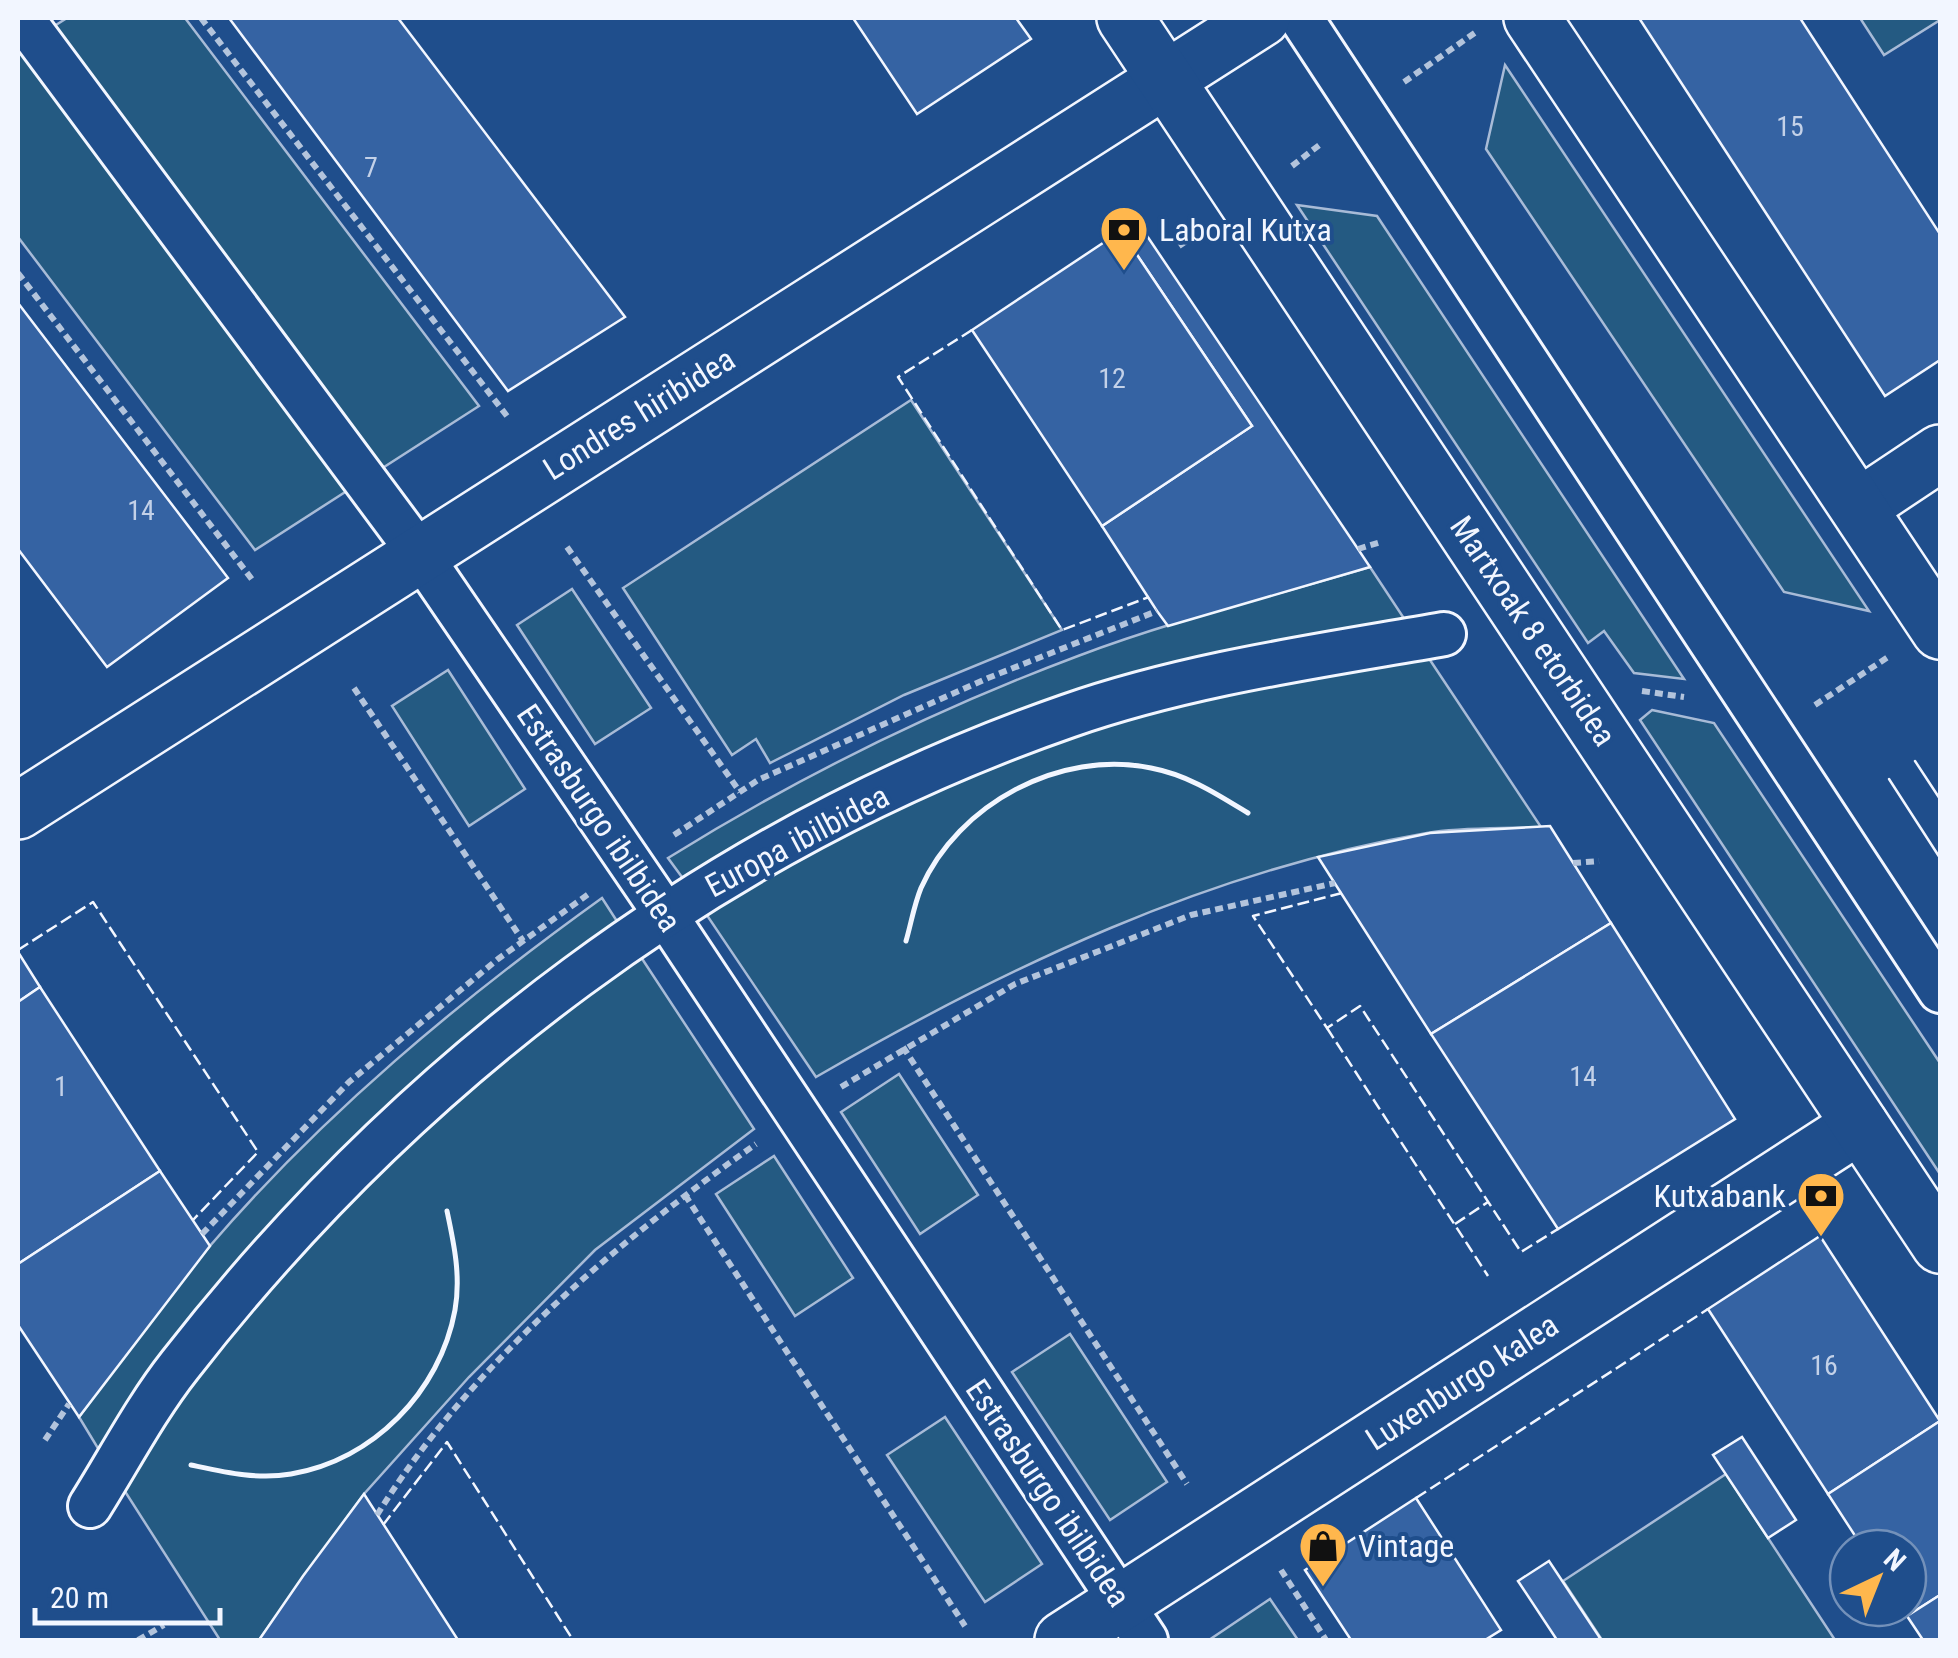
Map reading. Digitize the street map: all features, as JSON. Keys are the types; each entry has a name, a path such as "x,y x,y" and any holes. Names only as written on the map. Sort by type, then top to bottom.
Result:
{"street":[{"name":"Estrasburgo ibilbidea","path":"22,18 419,553 665,914 1134,1622"},
{"name":"Martxoak 8 etorbidea","path":"1124,18 1940,1245"},
{"name":"Londres hiribidea","path":"18,811 1262,18"},
{"path":"1301,18 1940,991"},
{"path":"1532,18 1938,628"},
{"path":"1860,507 1940,452"},
{"name":"Europa ibilbidea","path":"90,1506 177,1368 281,1245 393,1127 528,1012 665,914 783,843 917,777 1070,715 1268,664 1444,634"},
{"name":"Luxenburgo kalea","path":"1064,1640 1134,1622 1860,1125"}],"path":[{"path":"201,18 510,420"},
{"path":"18,273 254,582"},
{"path":"1358,549 1381,542"},
{"path":"567,547 740,792"},
{"path":"1772,734 1938,628"},
{"path":"354,688 522,941"},
{"path":"1573,862 1599,862"},
{"path":"904,1047 1187,1484"},
{"path":"685,1194 966,1626"},
{"path":"46,1440 69,1404"},
{"path":"1280,1570 1326,1640"},
{"path":"138,1640 164,1625"}],"shaded area":[{"path":"67,18 185,18 479,406 255,550 18,237 18,49"},
{"path":"1860,18 1940,18 1940,20 1884,55"},
{"path":"1505,65 1869,611 1784,592 1486,149"},
{"path":"1297,205 1377,216 1684,679 1634,673 1604,631 1588,643"},
{"path":"911,400 1062,630 904,695 770,763 756,739 732,755 623,588"},
{"path":"1370,567 1411,629 1211,660 687,884 668,858 868,747 1024,677 1150,631"},
{"path":"572,589 651,708 595,744 517,625"},
{"path":"1426,654 1541,827 1427,833 1345,850 1187,898 1035,961 816,1077 698,902 838,827 1144,708"},
{"path":"448,670 525,789 469,826 392,706"},
{"path":"1652,710 1714,723 1940,1063 1940,1174 1640,720"},
{"path":"602,898 622,929 501,1020 102,1455 79,1417 209,1247 299,1151 395,1061"},
{"path":"635,948 754,1129 595,1250 469,1377 364,1494 259,1640 220,1640 119,1482 179,1393 373,1163"},
{"path":"899,1074 978,1195 920,1234 841,1112"},
{"path":"774,1156 853,1278 795,1316 716,1194"},
{"path":"1070,1334 1167,1482 1110,1520 1012,1372"},
{"path":"945,1417 1042,1564 985,1602 887,1455"},
{"path":"1726,1474 1835,1640 1602,1640 1563,1581"},
{"path":"1270,1599 1298,1640 1209,1640"}],"building":[{"path":"229,18 398,18 625,317 508,391"},
{"path":"853,18 1016,18 1031,39 917,114"},
{"path":"1639,18 1800,18 1940,234 1940,360 1885,396"},
{"path":"1137,221 1370,567 1168,626 1157,611 1102,526 1252,426 1121,231"},
{"path":"1121,231 1252,426 1102,526 972,330"},
{"path":"18,303 228,578 107,667 18,549"},
{"path":"1550,826 1611,923 1431,1034 1318,857 1430,833"},
{"path":"1611,923 1735,1119 1558,1229 1431,1034"},
{"path":"18,952 40,987 18,1002"},
{"path":"40,987 160,1171 18,1264 18,1002"},
{"path":"160,1171 210,1246 79,1417 18,1325 18,1264"},
{"path":"1820,1236 1940,1421 1828,1494 1708,1309"},
{"path":"1940,1421 1940,1595 1928,1603 1928,1528 1850,1528 1828,1494"},
{"path":"1742,1437 1796,1520 1768,1538 1713,1455"},
{"path":"364,1494 458,1640 259,1640 303,1576"},
{"path":"1416,1498 1501,1630 1485,1640 1351,1640 1305,1570"},
{"path":"1549,1561 1600,1638 1557,1640 1518,1581"},
{"path":"1940,1595 1940,1640 1923,1640 1915,1628 1928,1628 1928,1603"}],"tram line":[{"path":"1915,761 1940,799"},
{"path":"1889,779 1940,858"}],"fence":[{"path":"972,330 898,377 1062,630 1149,597"},
{"path":"1342,893 1253,916 1327,1028 1360,1006 1521,1252 1558,1229"},
{"path":"18,950 93,902 258,1152 193,1220"},
{"path":"1327,1028 1488,1276"},
{"path":"1455,1224 1488,1202"},
{"path":"1416,1498 1708,1309"},
{"path":"383,1525 447,1442 573,1640"}],"wall":[{"path":"906,941 921,888 960,831 986,808 1048,775 1117,764 1151,768 1190,780 1248,813"},
{"path":"191,1465 253,1476 291,1474 349,1454 398,1418 435,1368 455,1310 457,1272 447,1211"}],"place":[{"name":"Laboral Kutxa","path":"1124,272"},
{"name":"Kutxabank","path":"1821,1238"},
{"name":"Vintage","path":"1323,1588"}]}
